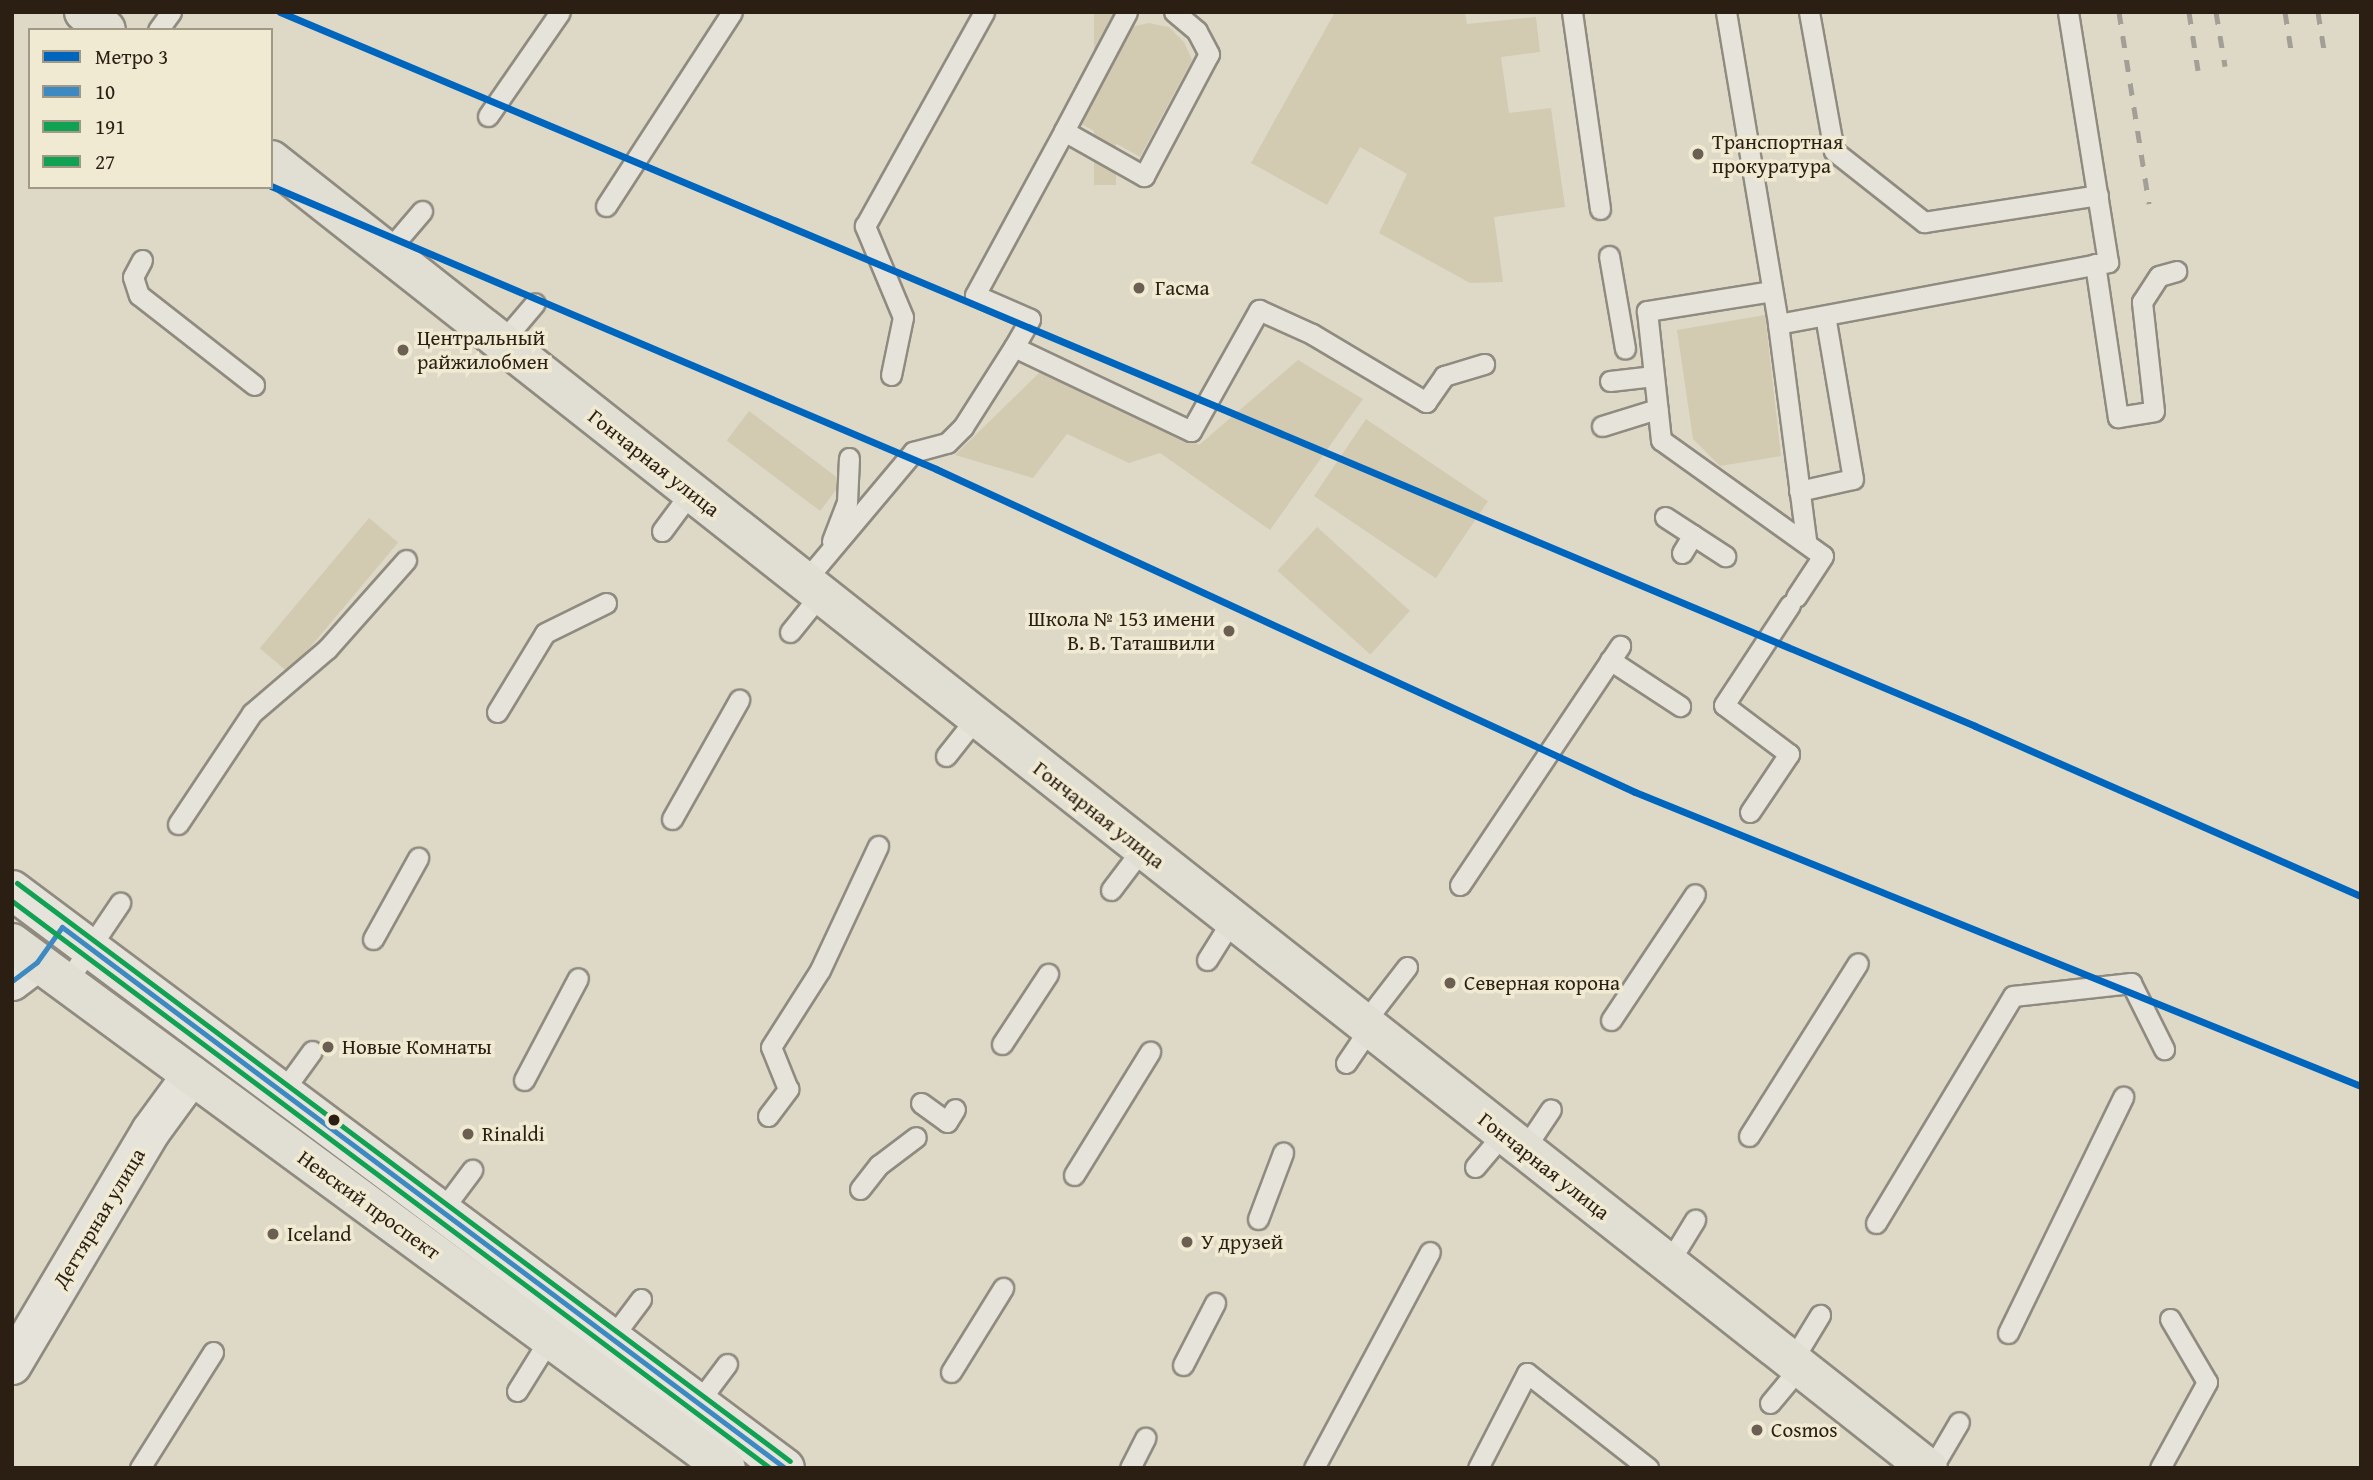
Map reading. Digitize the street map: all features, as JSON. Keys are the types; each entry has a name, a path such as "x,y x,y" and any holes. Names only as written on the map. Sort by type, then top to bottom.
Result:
{"main road":[{"path":"84,12 104,28"},
{"name":"Гончарная улица","path":"273,162 691,492 817,577 976,718 1513,1143 1930,1468"},
{"name":"Невский проспект","path":"32,967 192,1075 550,1338 600,1353 687,1417 718,1466"}],"street":[{"name":"Невский проспект","path":"12,890 442,1211 600,1353"},
{"path":"32,967 76,938"},
{"name":"Дегтярная улица","path":"12,1365 151,1131 192,1075"},
{"name":"Невский проспект","path":"687,1417 785,1468"}],"lane":[{"path":"160,28 172,12"},
{"path":"488,116 560,12"},
{"path":"606,206 733,12"},
{"path":"891,375 903,317 865,226 984,12"},
{"path":"817,577 914,452 947,443 963,426 1030,319 975,295 1127,12"},
{"path":"1064,131 1144,176 1209,54 1198,31 1174,12"},
{"path":"1572,12 1600,209"},
{"path":"1726,12 1778,324 1806,541"},
{"path":"1809,12 1834,151 1924,222 2098,195"},
{"path":"1778,324 2108,262 2068,12"},
{"path":"387,252 422,211"},
{"path":"1609,256 1625,349"},
{"path":"142,260 133,277 139,295 254,385"},
{"path":"2095,264 2118,417 2154,411 2143,302 2159,276 2176,271"},
{"path":"1750,812 1789,754 1724,705 1823,556 1806,541 1661,440 1647,311 1772,291"},
{"path":"501,343 535,303"},
{"path":"1014,347 1191,431 1259,310 1312,334 1426,402 1444,376 1485,364"},
{"path":"1799,491 1853,479 1825,316"},
{"path":"1610,382 1654,376"},
{"path":"1602,426 1657,409"},
{"path":"790,632 817,577 847,502 849,458"},
{"path":"662,531 691,492"},
{"path":"1665,517 1725,556"},
{"path":"1682,553 1693,535"},
{"path":"178,824 252,713 327,649 406,560"},
{"path":"497,712 545,633 606,603"},
{"path":"1460,885 1615,653 1680,706"},
{"path":"672,819 738,700"},
{"path":"946,756 976,718"},
{"path":"768,1116 788,1089 771,1047 820,970 878,846"},
{"path":"1111,890 1142,849"},
{"path":"373,939 418,858"},
{"path":"1611,1020 1695,894"},
{"path":"76,938 120,903"},
{"path":"1207,960 1232,920"},
{"path":"1749,1136 1858,963"},
{"path":"1346,1063 1366,1027 1407,967"},
{"path":"1002,1044 1048,974"},
{"path":"524,1080 578,978"},
{"path":"1875,1223 2014,996 2131,983 2164,1049"},
{"path":"259,1124 312,1051"},
{"path":"1074,1175 1150,1052"},
{"path":"2008,1333 2123,1097"},
{"path":"922,1103 947,1122 955,1109"},
{"path":"1475,1167 1513,1143 1551,1109"},
{"path":"860,1189 879,1166 916,1137"},
{"path":"1258,1219 1283,1153"},
{"path":"419,1241 472,1170"},
{"path":"1668,1264 1695,1220"},
{"path":"1314,1468 1430,1252"},
{"path":"951,1372 1003,1288"},
{"path":"600,1353 641,1299"},
{"path":"1183,1365 1215,1303"},
{"path":"1769,1403 1796,1364 1820,1315"},
{"path":"2160,1468 2207,1382 2170,1320"},
{"path":"517,1391 550,1338"},
{"path":"140,1468 213,1352"},
{"path":"687,1417 727,1364"},
{"path":"1478,1468 1527,1373 1648,1468"},
{"path":"1930,1468 1959,1422"},
{"path":"1130,1468 1145,1438"}],"shaded area":[{"path":"1094,12 1116,12 1116,185 1094,185"},
{"path":"1335,12 1465,12 1467,24 1536,17 1540,52 1501,57 1509,113 1551,108 1565,207 1494,217 1503,282 1470,283 1379,233 1407,174 1360,147 1327,205 1251,163"},
{"path":"1149,23 1169,27 1184,42 1192,60 1140,157 1080,123 1131,27"},
{"path":"1765,315 1781,456 1720,466 1693,439 1677,330"},
{"path":"1298,360 1363,399 1270,530 1160,453 1129,463 1067,434 1033,478 955,455 1042,370 1199,445"},
{"path":"749,411 842,481 820,511 727,441"},
{"path":"1366,419 1488,501 1436,578 1314,496"},
{"path":"369,518 398,542 289,673 260,648"},
{"path":"1317,527 1410,611 1370,654 1278,571"}],"railway":[{"path":"2119,12 2149,204"},
{"path":"2189,12 2198,70"},
{"path":"2216,12 2225,66"},
{"path":"2285,12 2292,56"},
{"path":"2318,12 2324,51"}],"metro line":[{"name":"3","path":"280,12 1975,726 2361,896"},
{"name":"3","path":"273,187 936,469 1635,792 2361,1086"}],"transit line":[{"name":"27","path":"17,883 790,1461"},
{"name":"191","path":"12,901 770,1468"},
{"name":"10","path":"12,981 37,962 62,927 785,1468"}],"place":[{"name":"Транспортная прокуратура","path":"1698,154"},
{"name":"Гасма","path":"1139,288"},
{"name":"Центральный райжилобмен","path":"403,350"},
{"name":"Школа № 153 имени В. В. Таташвили","path":"1229,631"},
{"name":"Северная корона","path":"1450,983"},
{"name":"Новые Комнаты","path":"328,1047"},
{"name":"Rinaldi","path":"468,1134"},
{"name":"Iceland","path":"273,1234"},
{"name":"У друзей","path":"1187,1242"},
{"name":"Cosmos","path":"1757,1430"}]}
